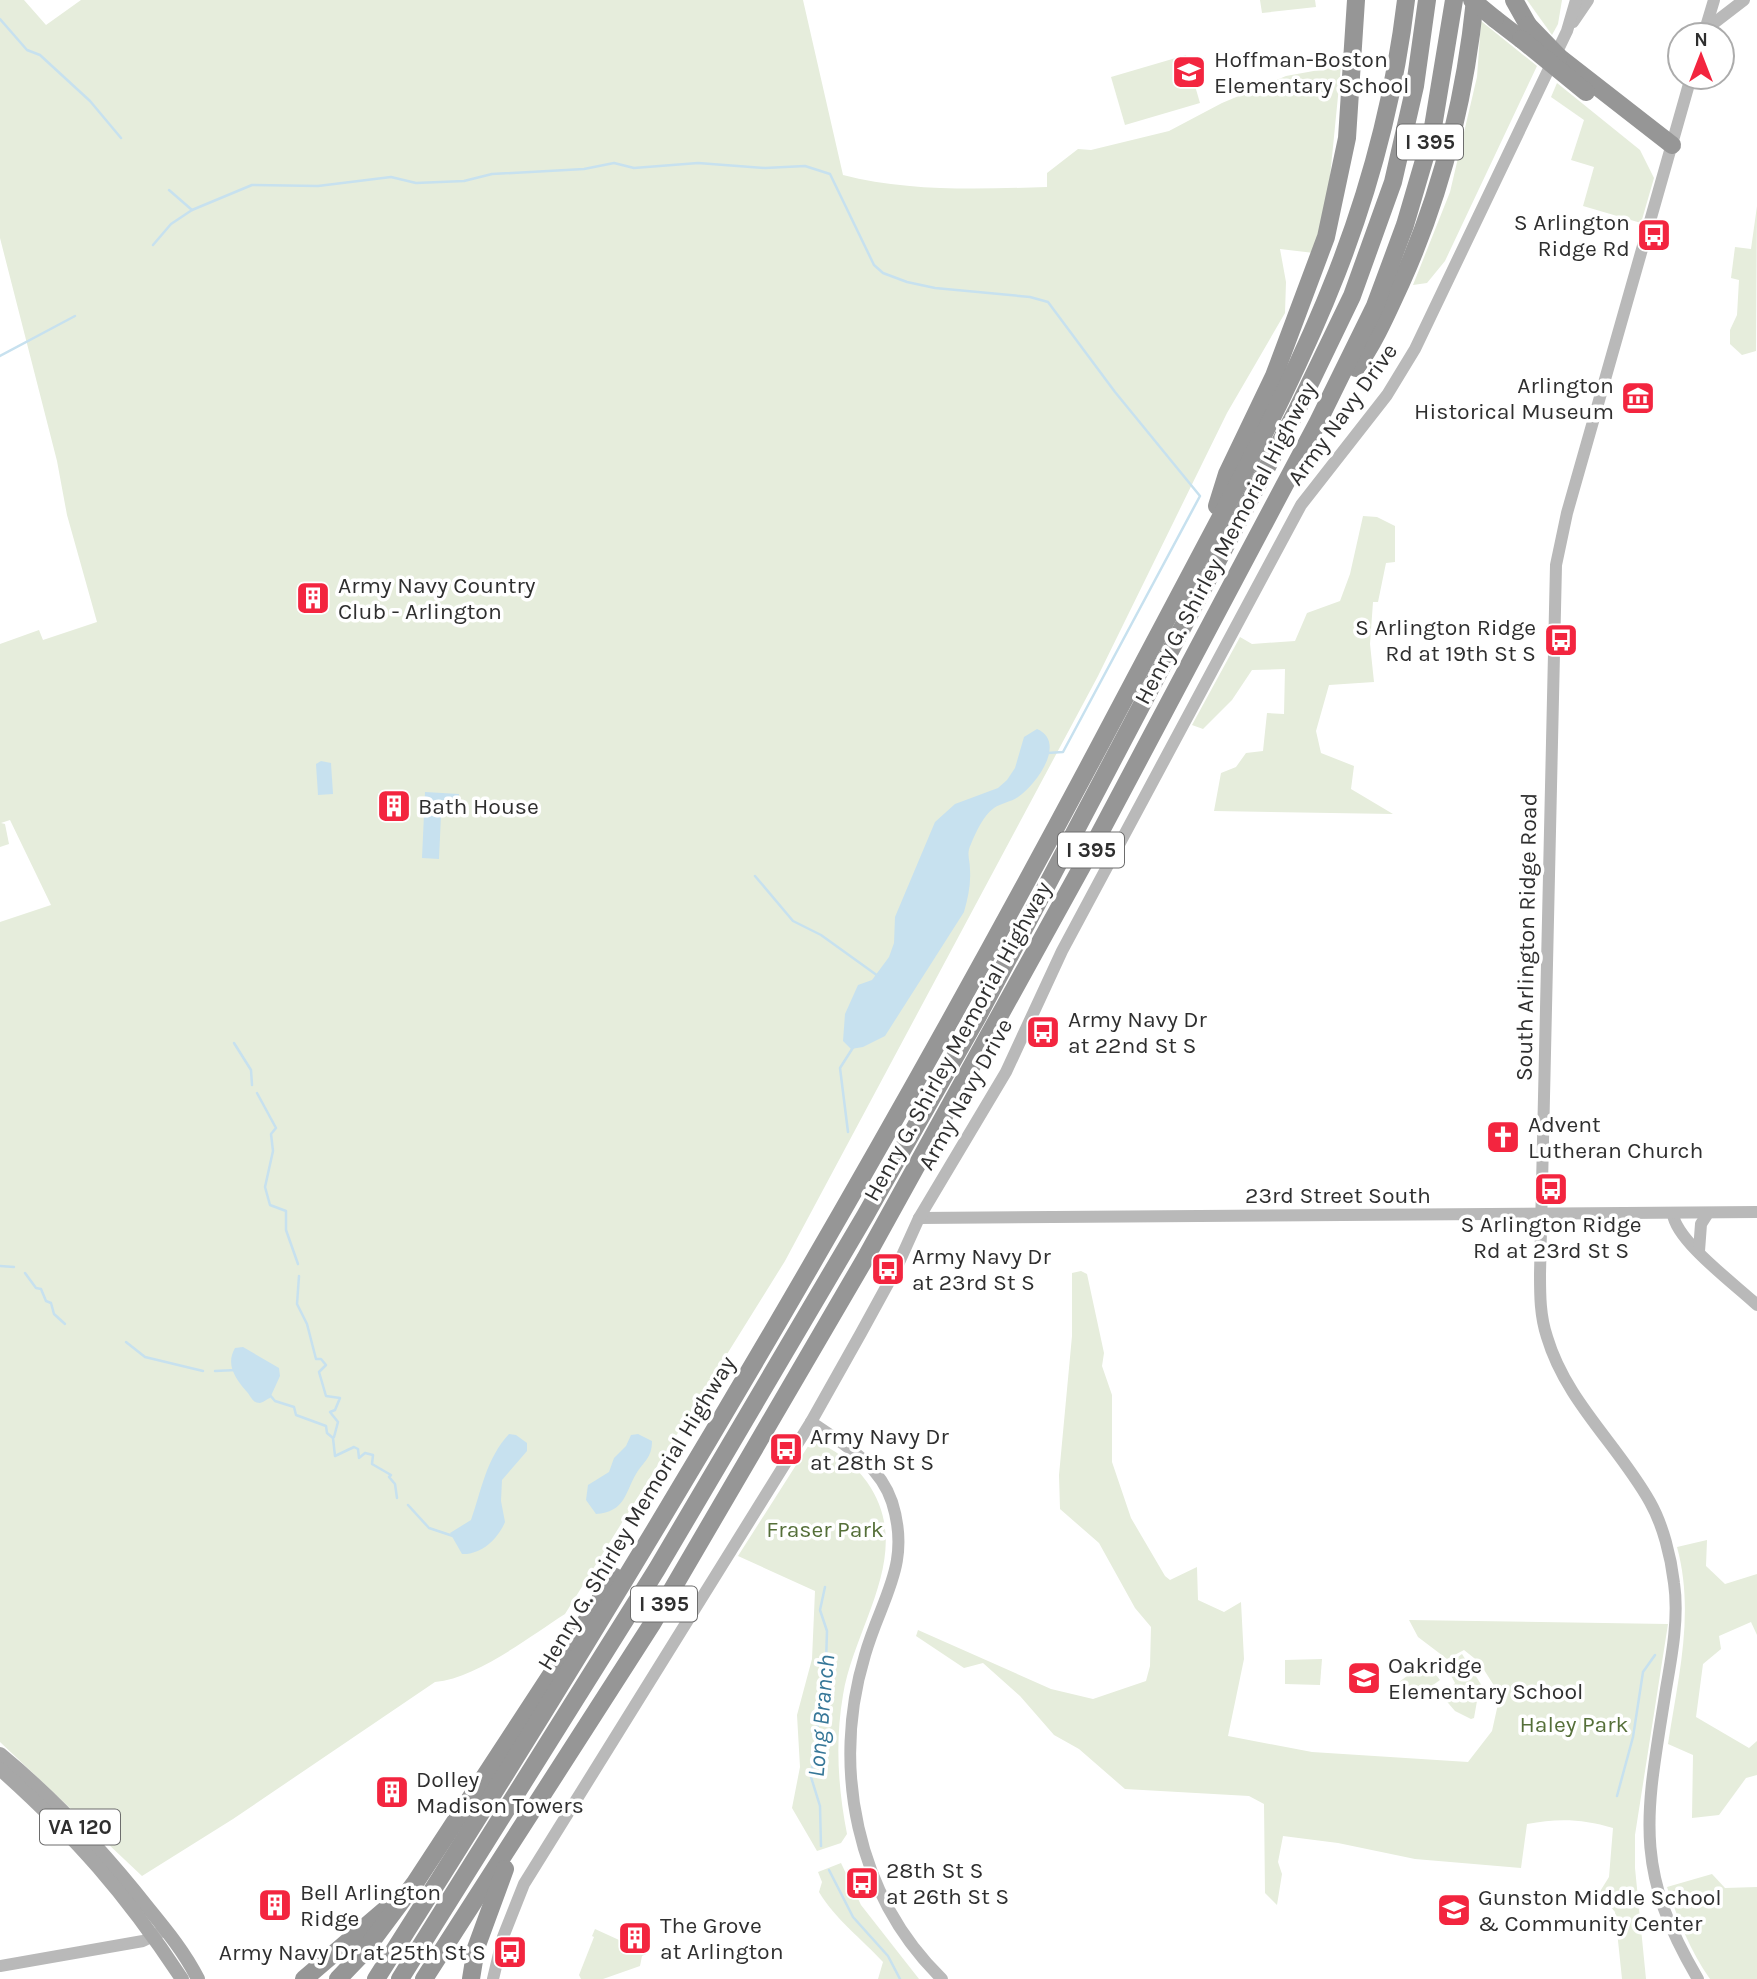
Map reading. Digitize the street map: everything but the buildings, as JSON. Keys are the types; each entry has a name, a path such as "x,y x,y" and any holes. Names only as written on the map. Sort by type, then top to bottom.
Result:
{"highway":[{"path":"1203,550 1227,474 1264,399 1320,255 1347,138 1356,0"},
{"name":"Henry G. Shirley Memorial Highway","path":"376,1979 602,1619 778,1324 980,968 1288,388 1343,263 1386,118 1406,0"},
{"path":"400,1979 657,1569 865,1216 978,1016 1297,410 1352,296 1402,149 1421,53 1427,0"},
{"name":"I 395","path":"1393,281 1432,133 1454,0"},
{"path":"1393,281 1428,219 1453,137 1465,74 1473,0"},
{"path":"1473,0 1495,19 1525,32 1588,87 1670,151"},
{"path":"1514,0 1525,32"},
{"name":"Henry G. Shirley Memorial Highway","path":"424,1979 652,1624 865,1259 1085,861 1318,422 1365,356 1393,281"},
{"path":"338,1979 390,1917 632,1552 737,1375 778,1324"},
{"path":"471,1979 476,1948 488,1912 536,1806"},
{"path":"304,1979 384,1911 447,1832"}],"main road":[{"name":"VA 120","path":"0,1754 79,1826 198,1979"},
{"name":"VA 120","path":"0,1769 73,1836 160,1933 183,1979"}],"street":[{"name":"Army Navy Drive","path":"493,1979 503,1937 524,1884 811,1422 896,1269 919,1217 1006,1072 1062,951 1301,505 1387,395 1415,349 1567,31 1576,0"},
{"path":"1567,31 1588,0"},
{"path":"1707,21 1714,0"},
{"path":"1718,21 1744,0"},
{"name":"South Arlington Ridge Road","path":"1688,91 1567,513 1556,565 1541,1304 1547,1338 1570,1387 1652,1505 1675,1585 1673,1645 1649,1802 1648,1837 1657,1894 1678,1944 1698,1979"},
{"name":"23rd Street South","path":"919,1217 1757,1212"},
{"path":"1699,1251 1700,1224 1708,1213"},
{"path":"1673,1214 1674,1224 1757,1305"},
{"path":"811,1422 864,1458 882,1481 891,1501 898,1532 899,1557 896,1576 865,1652 855,1689 849,1750 852,1798 859,1837 881,1892 914,1947 942,1979"},
{"path":"0,1966 160,1933"}],"green space":[{"path":"0,0 24,0 46,25 81,0 803,0 843,175 918,187 1047,187 1047,173 1078,149 1091,150 1169,131 1222,103 1286,76 1341,66 1328,197 1314,253 1280,249 1286,282 1285,313 1227,413 1098,676 785,1261 565,1614 485,1665 451,1679 435,1682 233,1819 142,1876 0,1742 0,922 51,905 10,820 1,823 5,824 9,844 0,847 0,644 39,630 43,640 97,622 67,515 57,461 0,238"},
{"path":"1260,0 1315,0 1316,7 1262,13"},
{"path":"1527,0 1562,0 1558,24 1552,35"},
{"path":"1481,21 1537,66 1445,261 1427,283 1413,285 1450,192 1477,77"},
{"path":"1186,55 1200,103 1125,125 1111,77"},
{"path":"1557,83 1640,150 1654,178 1641,223 1583,206 1594,167 1571,160 1584,120 1551,97"},
{"path":"1757,206 1756,351 1742,355 1730,344 1730,330 1737,315 1739,280 1731,278 1735,247 1751,249"},
{"path":"1363,516 1377,517 1395,526 1395,562 1386,563 1378,602 1373,602 1370,644 1374,682 1329,685 1316,731 1321,753 1354,766 1351,789 1393,814 1214,811 1221,773 1236,767 1246,753 1263,751 1267,713 1284,714 1285,669 1252,670 1232,700 1203,729 1192,725 1240,637 1252,644 1295,641 1307,613 1340,601 1350,574"},
{"name":"Haley Park","path":"1081,1271 1087,1274 1104,1353 1102,1366 1112,1395 1112,1462 1131,1518 1165,1576 1170,1580 1197,1567 1198,1600 1224,1612 1241,1602 1244,1659 1228,1736 1312,1752 1468,1762 1492,1731 1500,1695 1479,1662 1464,1650 1447,1659 1418,1637 1409,1620 1668,1624 1635,1835 1635,1868 1646,1979 1622,1979 1615,1912 1599,1893 1609,1877 1613,1828 1570,1820 1527,1824 1521,1868 1415,1859 1338,1843 1283,1836 1278,1862 1282,1874 1277,1905 1265,1893 1264,1804 1249,1796 1125,1789 1079,1749 1054,1735 1020,1696 983,1663 964,1668 916,1636 918,1630 1051,1689 1093,1699 1146,1681 1150,1666 1151,1627 1135,1608 1099,1543 1060,1509 1059,1475 1072,1336 1072,1273"},
{"name":"Fraser Park","path":"812,1440 843,1457 867,1482 881,1508 886,1535 878,1588 849,1668 843,1695 839,1765 847,1834 841,1843 817,1851 792,1808 800,1767 797,1715 812,1659 815,1591 738,1556"},
{"path":"1707,1540 1706,1566 1725,1584 1757,1574 1757,1635 1751,1622 1719,1636 1721,1649 1703,1664 1696,1717 1749,1748 1757,1741 1757,1775 1746,1778 1719,1815 1692,1818 1693,1755 1668,1744 1685,1621 1685,1596 1677,1547"},
{"path":"1462,1654 1482,1686 1471,1697 1477,1701 1474,1718 1471,1719 1455,1711 1443,1697 1455,1683 1446,1666"},
{"path":"1322,1659 1320,1685 1285,1684 1285,1660"},
{"path":"1426,1662 1440,1680 1412,1700 1399,1682"},
{"path":"841,1863 861,1905 919,1979 878,1979 883,1962 825,1902 819,1892 822,1882 818,1872"},
{"path":"1712,1874 1725,1888 1757,1887 1757,1979 1710,1979 1685,1935 1667,1887"},
{"path":"595,1929 641,1950 644,1944 649,1947 644,1950 646,1954 642,1956 640,1966 603,1979 581,1979 579,1975"}],"water":[{"path":"1037,729 1046,735 1049,743 1046,763 1026,791 994,808 980,824 969,851 970,880 964,912 885,1036 863,1047 851,1049 843,1041 845,1014 858,985 872,980 889,957 894,943 895,917 935,822 955,804 998,788 1007,780 1015,768 1024,737"},
{"path":"321,761 331,763 333,794 318,795 316,764"},
{"path":"425,792 459,794 458,816 441,815 439,859 422,858"},
{"path":"243,1347 279,1368 280,1376 270,1398 261,1403 253,1401 233,1372 232,1354 235,1348"},
{"path":"509,1434 516,1435 527,1443 527,1451 502,1480 501,1501 505,1522 488,1545 476,1552 462,1554 450,1533 471,1520 490,1464"},
{"path":"638,1434 652,1441 649,1455 623,1500 613,1510 596,1514 586,1500 588,1485 609,1472 614,1458 626,1446 631,1435"}],"waterway":[{"path":"0,19 27,50 40,55 90,101 121,138"},
{"path":"153,245 171,224 192,210 252,185 318,186 391,177 416,183 464,181 492,174 584,169 614,163 634,168 698,163 765,168 805,166 830,174 874,265 883,273 935,288 1030,297 1048,302 1115,392 1200,496 1063,752 1047,753"},
{"path":"169,190 192,210"},
{"path":"0,356 75,316"},
{"path":"755,876 793,921 821,935 878,976"},
{"path":"234,1043 251,1070 252,1085"},
{"path":"848,1132 840,1068 854,1046"},
{"path":"257,1093 276,1128 271,1134 273,1151 265,1187 270,1205 286,1211 286,1230 298,1264"},
{"path":"0,1266 14,1267"},
{"path":"25,1273 36,1288 41,1289 46,1301 51,1303 54,1314 65,1324"},
{"path":"299,1276 297,1304 307,1324 316,1359 321,1359 326,1365 319,1372 326,1396 340,1398 335,1410 330,1412 338,1422 334,1437"},
{"path":"126,1342 145,1357 203,1371"},
{"path":"215,1371 236,1370"},
{"path":"269,1394 275,1401 294,1407 296,1415 326,1426 327,1433 333,1438 335,1456 354,1447 358,1449 359,1458 365,1453 373,1455 372,1464 391,1475 389,1477 395,1484 397,1498"},
{"path":"408,1505 429,1528 456,1537"},
{"name":"Long Branch","path":"821,1846 820,1806 811,1777 826,1663 827,1631 820,1610 825,1587"},
{"path":"1617,1796 1633,1737 1643,1672 1655,1655"},
{"name":"Long Branch","path":"829,1870 853,1917 888,1956 900,1979"}],"place":[{"name":"Hoffman-Boston Elementary School","path":"1189,72"},
{"name":"S Arlington Ridge Rd","path":"1654,235"},
{"name":"Arlington Historical Museum","path":"1638,398"},
{"name":"Army Navy Country Club - Arlington","path":"313,598"},
{"name":"S Arlington Ridge Rd at 19th St S","path":"1561,640"},
{"name":"Bath House","path":"394,806"},
{"name":"Army Navy Dr at 22nd St S","path":"1043,1032"},
{"name":"Advent Lutheran Church","path":"1503,1137"},
{"name":"S Arlington Ridge Rd at 23rd St S","path":"1551,1189"},
{"name":"Army Navy Dr at 23rd St S","path":"888,1269"},
{"name":"Army Navy Dr at 28th St S","path":"786,1449"},
{"name":"Oakridge Elementary School","path":"1364,1678"},
{"name":"Dolley Madison Towers","path":"392,1792"},
{"name":"28th St S at 26th St S","path":"862,1883"},
{"name":"Bell Arlington Ridge","path":"275,1905"},
{"name":"Gunston Middle School & Community Center","path":"1454,1910"},
{"name":"The Grove at Arlington","path":"635,1938"},
{"name":"Army Navy Dr at 25th St S","path":"510,1952"}]}
